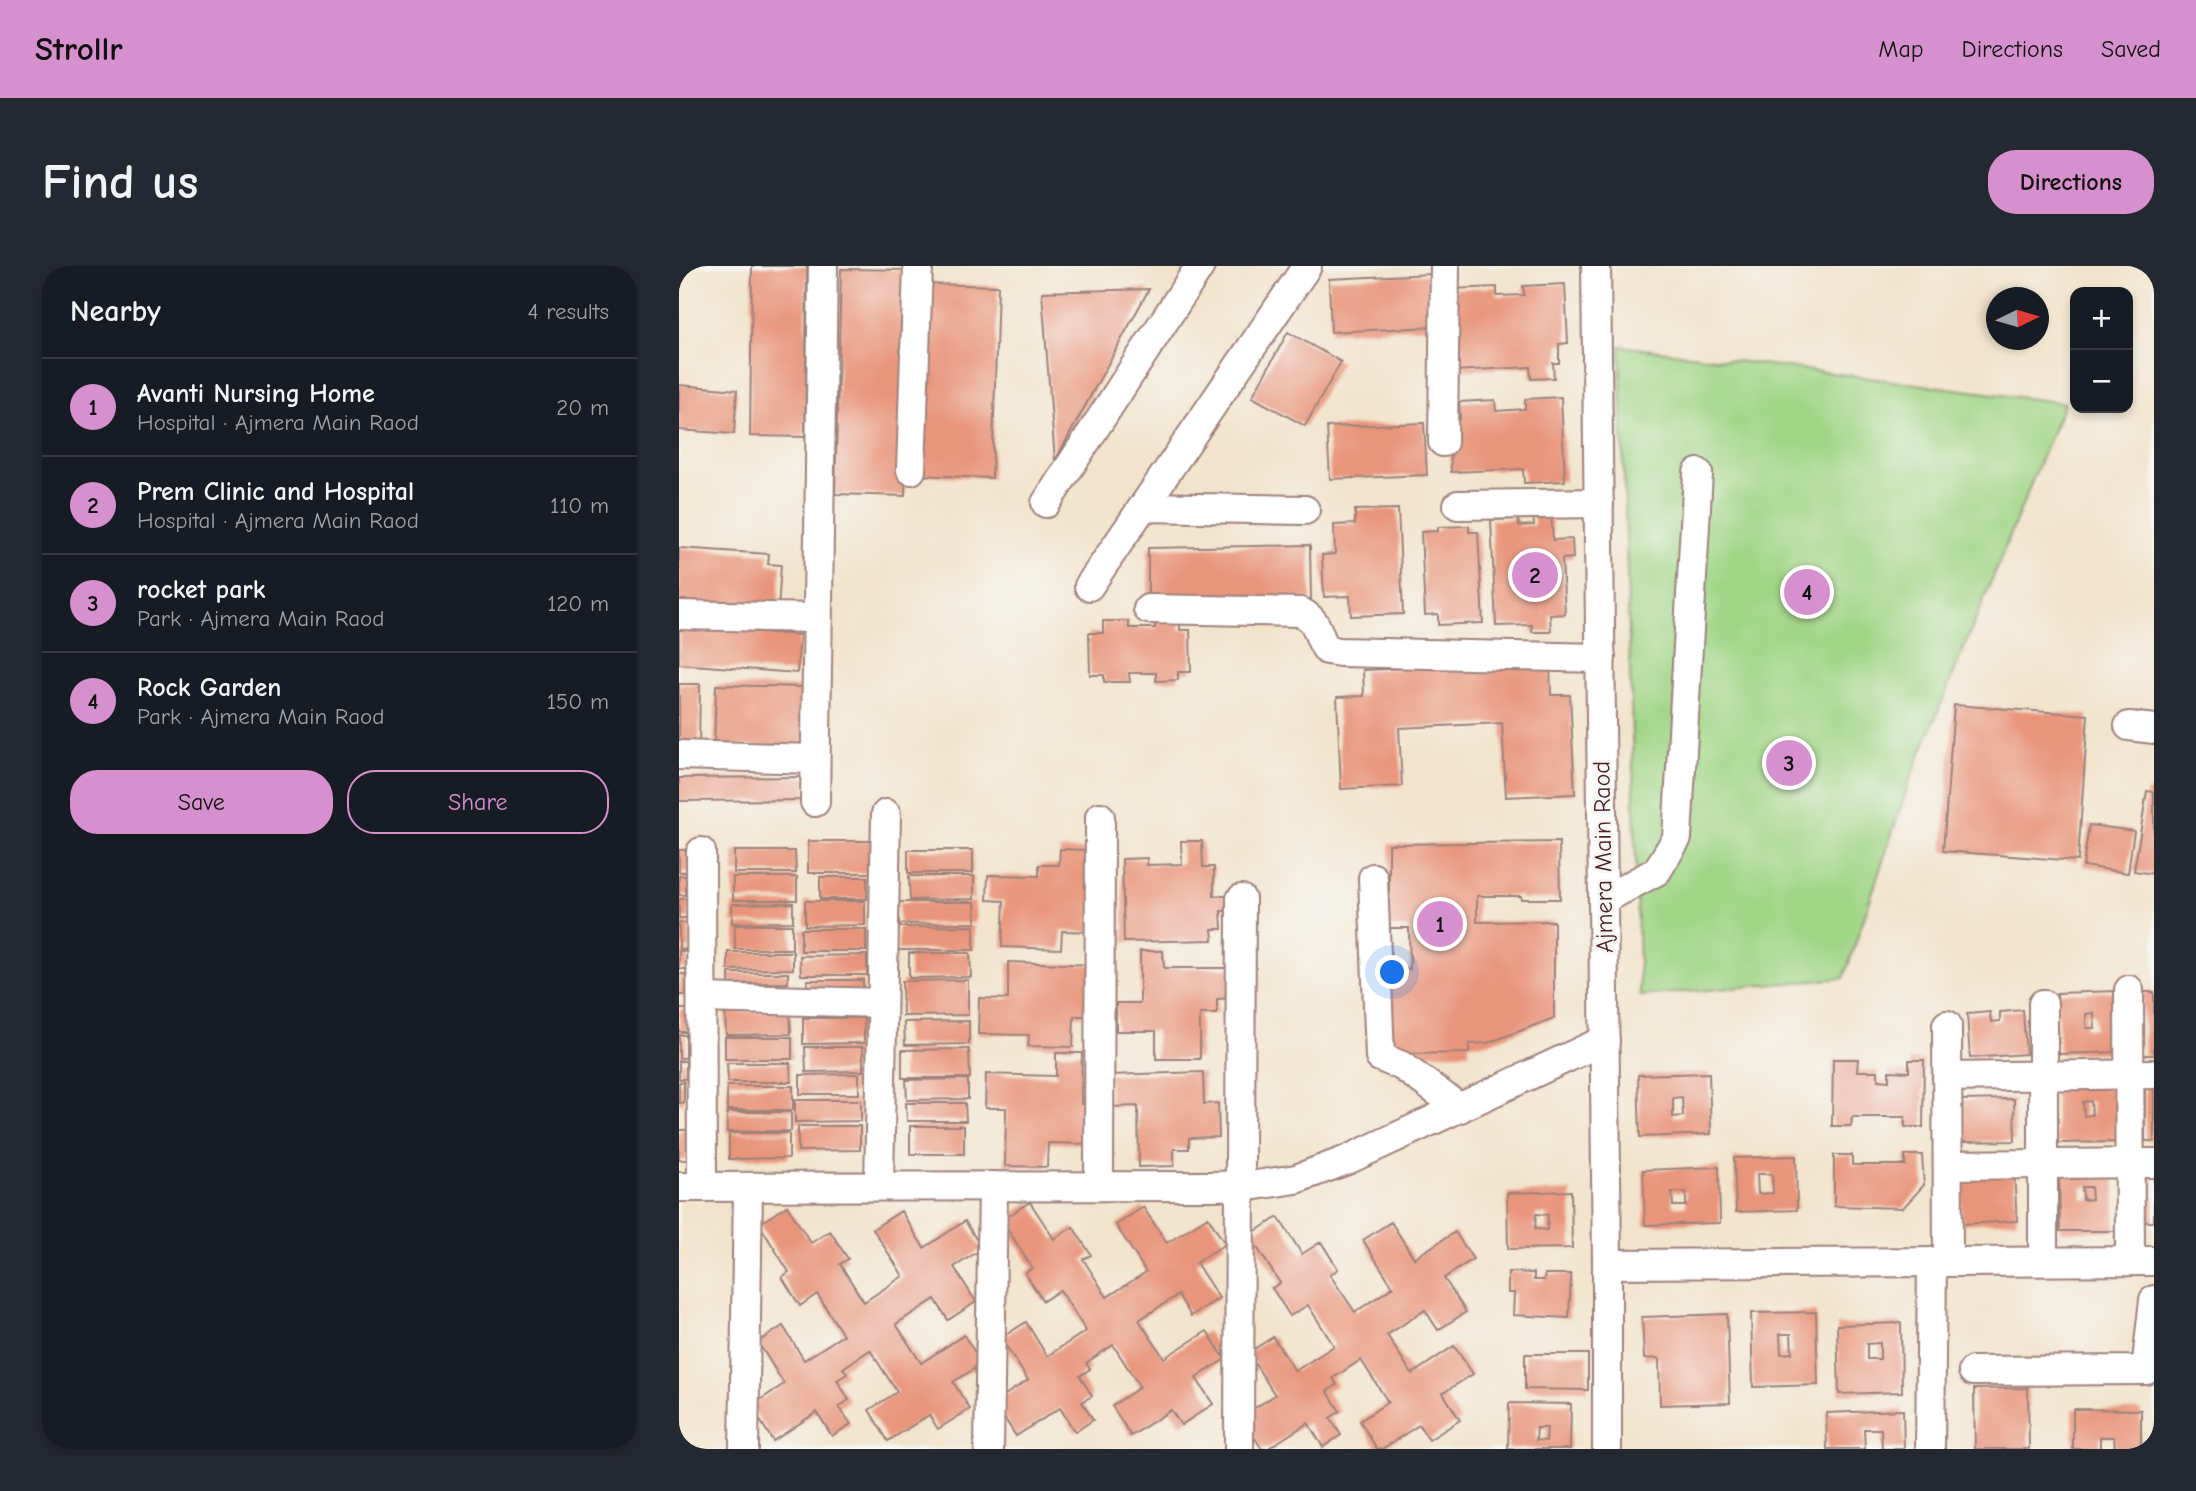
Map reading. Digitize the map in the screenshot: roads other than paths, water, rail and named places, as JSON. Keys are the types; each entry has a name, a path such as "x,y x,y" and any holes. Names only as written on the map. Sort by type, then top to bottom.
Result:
{"street":[{"path":"815,802 823,266"},
{"path":"911,470 918,266"},
{"path":"1046,503 1201,266"},
{"path":"1089,586 1307,266"},
{"path":"1443,442 1445,266"},
{"name":"Ajmera Main Raod","path":"1596,266 1607,1449"},
{"path":"1603,900 1657,871 1677,838 1698,473"},
{"path":"1458,506 1599,503"},
{"path":"1144,507 1305,510"},
{"path":"1148,609 1301,612 1315,622 1321,642 1327,650 1340,652 1601,658"},
{"path":"679,615 817,618"},
{"path":"679,755 815,759"},
{"path":"879,1186 886,814"},
{"path":"1099,1186 1100,817"},
{"path":"701,852 702,998 690,1187 1239,1185 1296,1179 1347,1160 1605,1040"},
{"path":"1373,878 1380,1057 1402,1066 1460,1108"},
{"path":"1239,1449 1241,899"},
{"path":"1607,1264 2142,1261 2142,1074 2129,990"},
{"path":"702,998 883,1003"},
{"path":"2043,1004 2043,1261"},
{"path":"1930,1449 1948,1165 1947,1025"},
{"path":"1947,1077 2142,1074"},
{"path":"1948,1165 2142,1163"},
{"path":"989,1449 993,1186"},
{"path":"744,1449 748,1187"},
{"path":"1973,1371 2146,1370 2154,1300"}],"place":[{"name":"Prem Clinic and Hospital","path":"1535,575"},
{"name":"Rock Garden","path":"1807,592"},
{"name":"rocket park","path":"1789,763"},
{"name":"Avanti Nursing Home","path":"1440,924"}]}
